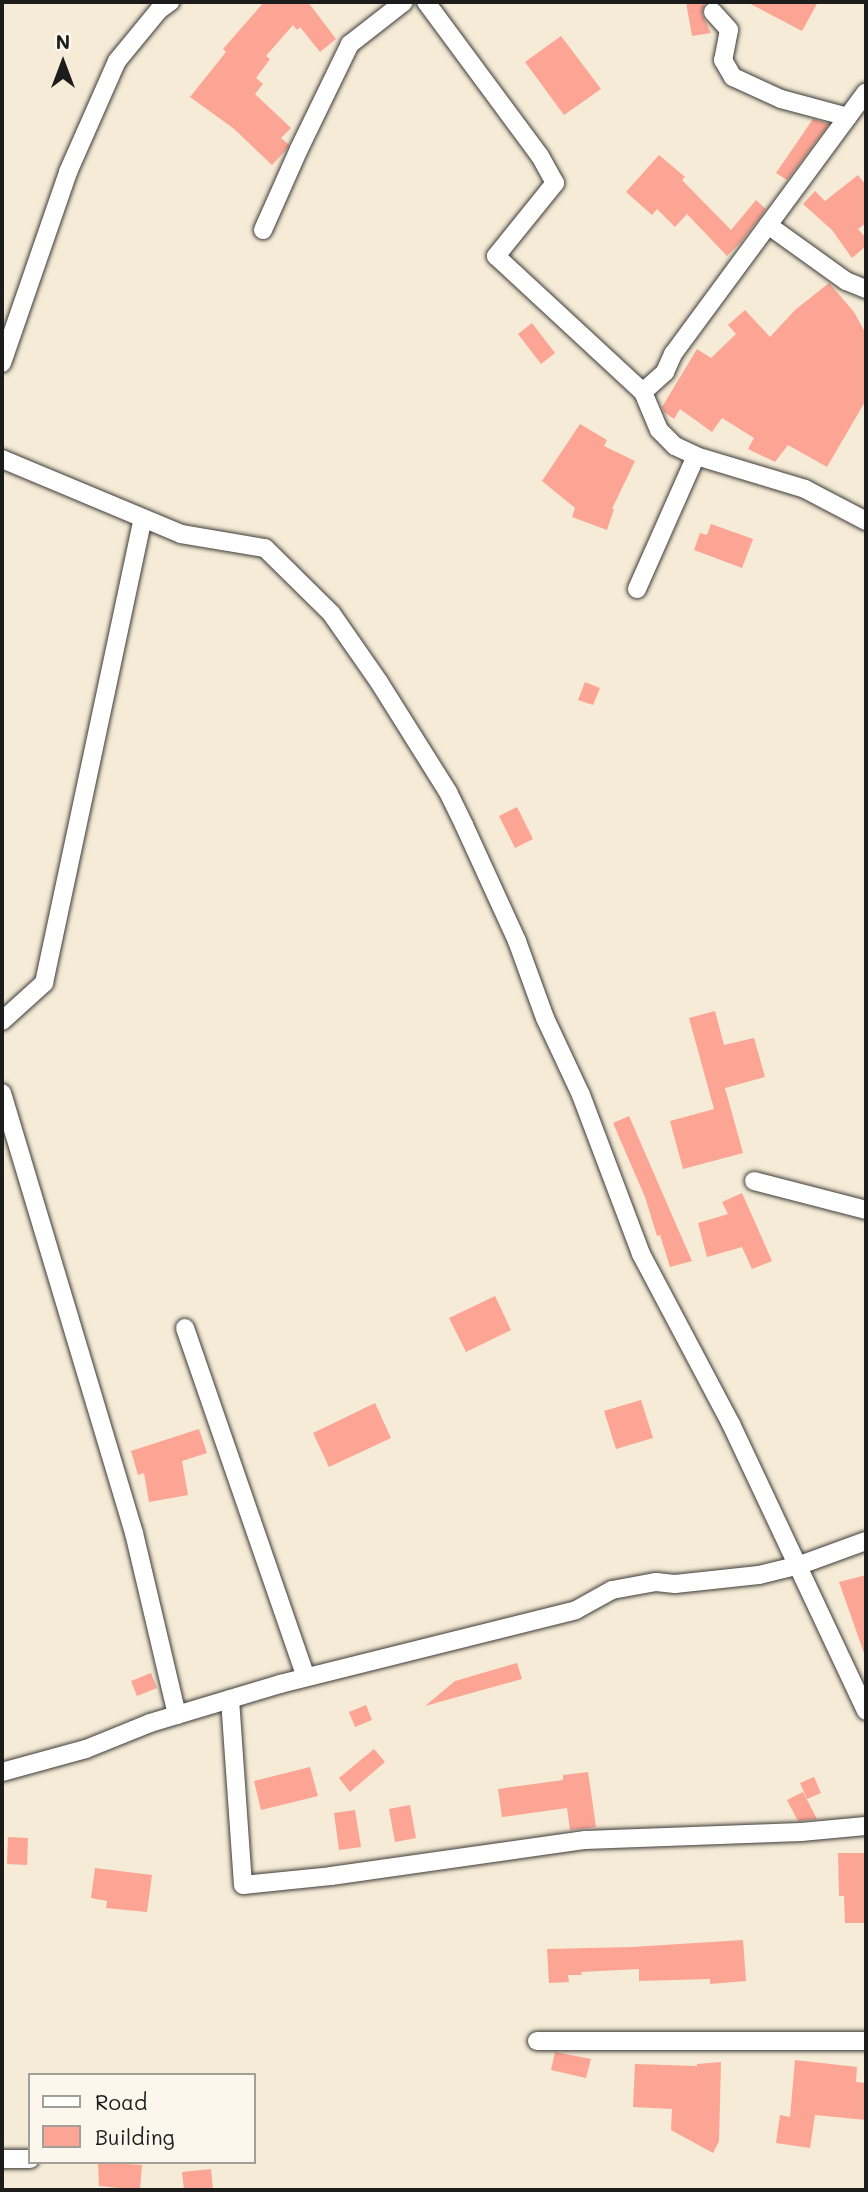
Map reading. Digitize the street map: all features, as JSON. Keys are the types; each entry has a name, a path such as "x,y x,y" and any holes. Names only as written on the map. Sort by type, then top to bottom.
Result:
{"street":[{"path":"2,363 68,172 117,61 159,10 170,2"},
{"path":"263,230 350,44 404,2"},
{"path":"426,2 540,156 555,183 496,256 643,392 659,430 675,446 696,456 805,489 866,521"},
{"path":"713,12 729,30 723,60 733,78 781,99 848,117"},
{"path":"643,392 665,372 673,354 866,92"},
{"path":"768,225 846,281 866,289"},
{"path":"637,589 696,456"},
{"path":"2,459 181,534 265,548 331,612 448,792 517,941 545,1018 581,1095 641,1254 731,1424 800,1565 866,1711"},
{"path":"2,1021 44,983 143,518"},
{"path":"2,1093 134,1532 177,1715"},
{"path":"754,1181 866,1210"},
{"path":"185,1328 306,1677"},
{"path":"2,1772 86,1749 177,1715 306,1677 576,1610 612,1590 759,1574 800,1565 866,1541"},
{"path":"230,1699 243,1885 331,1876 585,1840 801,1832 866,1826"},
{"path":"537,2041 866,2041"},
{"path":"2,2159 28,2159"}],"building":[{"path":"264,2 308,2 336,39 320,52 300,27 297,30 293,25 266,56 270,59 256,78 263,84 255,94 291,128 281,138 289,145 272,165 233,128 190,97 226,52 223,49"},
{"path":"686,2 705,2 702,14 711,33 692,36"},
{"path":"747,2 818,2 802,31"},
{"path":"561,36 601,89 564,115 525,62"},
{"path":"813,119 829,124 787,180 776,173"},
{"path":"659,155 685,177 682,180 731,230 756,200 766,209 727,256 687,214 675,227 657,209 652,215 626,192"},
{"path":"858,175 866,185 866,223 858,229 866,238 866,246 852,258 832,230 803,204 815,191 825,201"},
{"path":"829,283 854,312 866,334 866,400 827,467 788,445 775,462 748,449 754,438 722,418 712,432 680,409 674,419 664,412 662,407 697,349 711,358 736,334 728,325 745,310 770,337 795,310"},
{"path":"532,323 555,353 541,364 518,334"},
{"path":"580,424 607,440 604,446 635,461 612,509 607,530 572,517 575,508 542,481"},
{"path":"711,524 753,539 742,568 694,550 700,533 707,535"},
{"path":"585,682 600,688 593,705 578,700"},
{"path":"517,807 533,839 515,848 499,816"},
{"path":"715,1011 724,1045 754,1038 765,1077 725,1088 743,1153 683,1169 670,1121 714,1109 689,1018"},
{"path":"629,1116 692,1261 670,1267 645,1197 613,1123"},
{"path":"742,1193 772,1261 752,1269 742,1247 707,1257 698,1223 728,1214 722,1202"},
{"path":"495,1296 511,1330 466,1352 449,1318"},
{"path":"641,1400 653,1438 616,1449 604,1411"},
{"path":"375,1403 391,1438 329,1467 313,1433"},
{"path":"199,1429 207,1453 182,1461 188,1495 149,1502 144,1473 138,1475 131,1451"},
{"path":"866,1575 866,1653 864,1653 839,1582"},
{"path":"517,1663 522,1679 425,1706 455,1681"},
{"path":"151,1673 157,1688 137,1696 131,1681"},
{"path":"366,1705 372,1720 355,1727 349,1712"},
{"path":"374,1749 385,1762 350,1792 339,1778"},
{"path":"310,1767 318,1796 261,1810 254,1781"},
{"path":"588,1772 596,1827 570,1830 567,1808 502,1817 498,1789 563,1780 563,1775"},
{"path":"814,1777 821,1793 807,1799 800,1783"},
{"path":"803,1792 817,1819 798,1821 787,1800"},
{"path":"410,1805 416,1838 395,1842 389,1809"},
{"path":"355,1810 361,1847 339,1850 334,1813"},
{"path":"8,1837 28,1838 27,1865 7,1864"},
{"path":"838,1853 866,1853 866,1923 845,1923 844,1896 839,1896"},
{"path":"95,1868 152,1875 147,1912 106,1908 107,1901 91,1898"},
{"path":"743,1940 746,1981 710,1984 710,1979 639,1981 639,1969 581,1972 582,1975 568,1975 569,1982 549,1983 547,1949"},
{"path":"555,2052 591,2059 586,2078 551,2070"},
{"path":"795,2060 857,2067 856,2082 866,2083 866,2120 815,2115 810,2148 776,2143 780,2115 790,2117"},
{"path":"721,2062 719,2141 713,2153 671,2130 672,2109 633,2107 635,2064 697,2066"},
{"path":"98,2164 142,2165 140,2190 99,2186"},
{"path":"211,2169 213,2190 184,2190 182,2172"}]}
